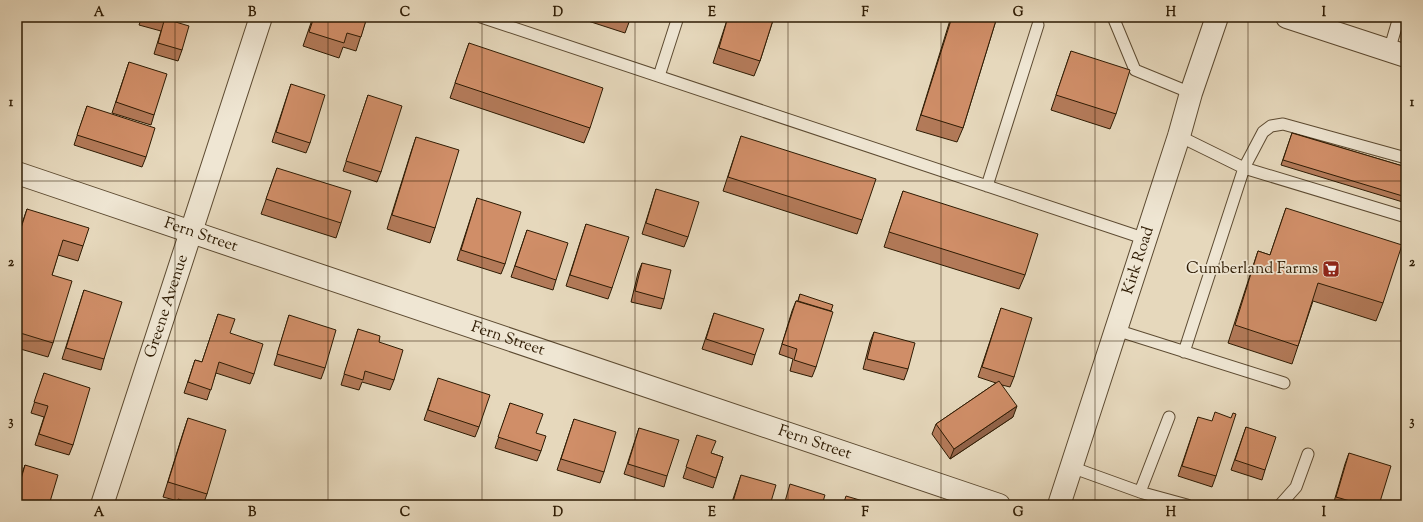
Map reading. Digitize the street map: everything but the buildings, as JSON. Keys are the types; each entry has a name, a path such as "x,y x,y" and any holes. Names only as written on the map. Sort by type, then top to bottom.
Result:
{"street":[{"name":"Greene Avenue","path":"102,505 261,17"},
{"name":"Kirk Road","path":"1059,505 1179,136 1191,93 1217,17"},
{"path":"1287,17 1397,53"},
{"name":"Fern Street","path":"17,173 999,505"}],"lane":[{"path":"481,17 1146,239"},
{"path":"659,76 678,17"},
{"path":"1113,17 1135,70 1191,93"},
{"path":"1397,53 1399,17"},
{"path":"987,186 1038,26"},
{"path":"1184,352 1244,168 1263,132 1271,126 1283,124 1406,158"},
{"path":"1179,136 1244,168 1406,217"},
{"path":"1116,330 1284,383"},
{"path":"1140,492 1169,417"},
{"path":"1280,505 1296,487 1308,454"},
{"path":"1071,467 1140,492 1187,505"}],"place":[{"name":"Cumberland Farms","path":"1331,269"}]}
